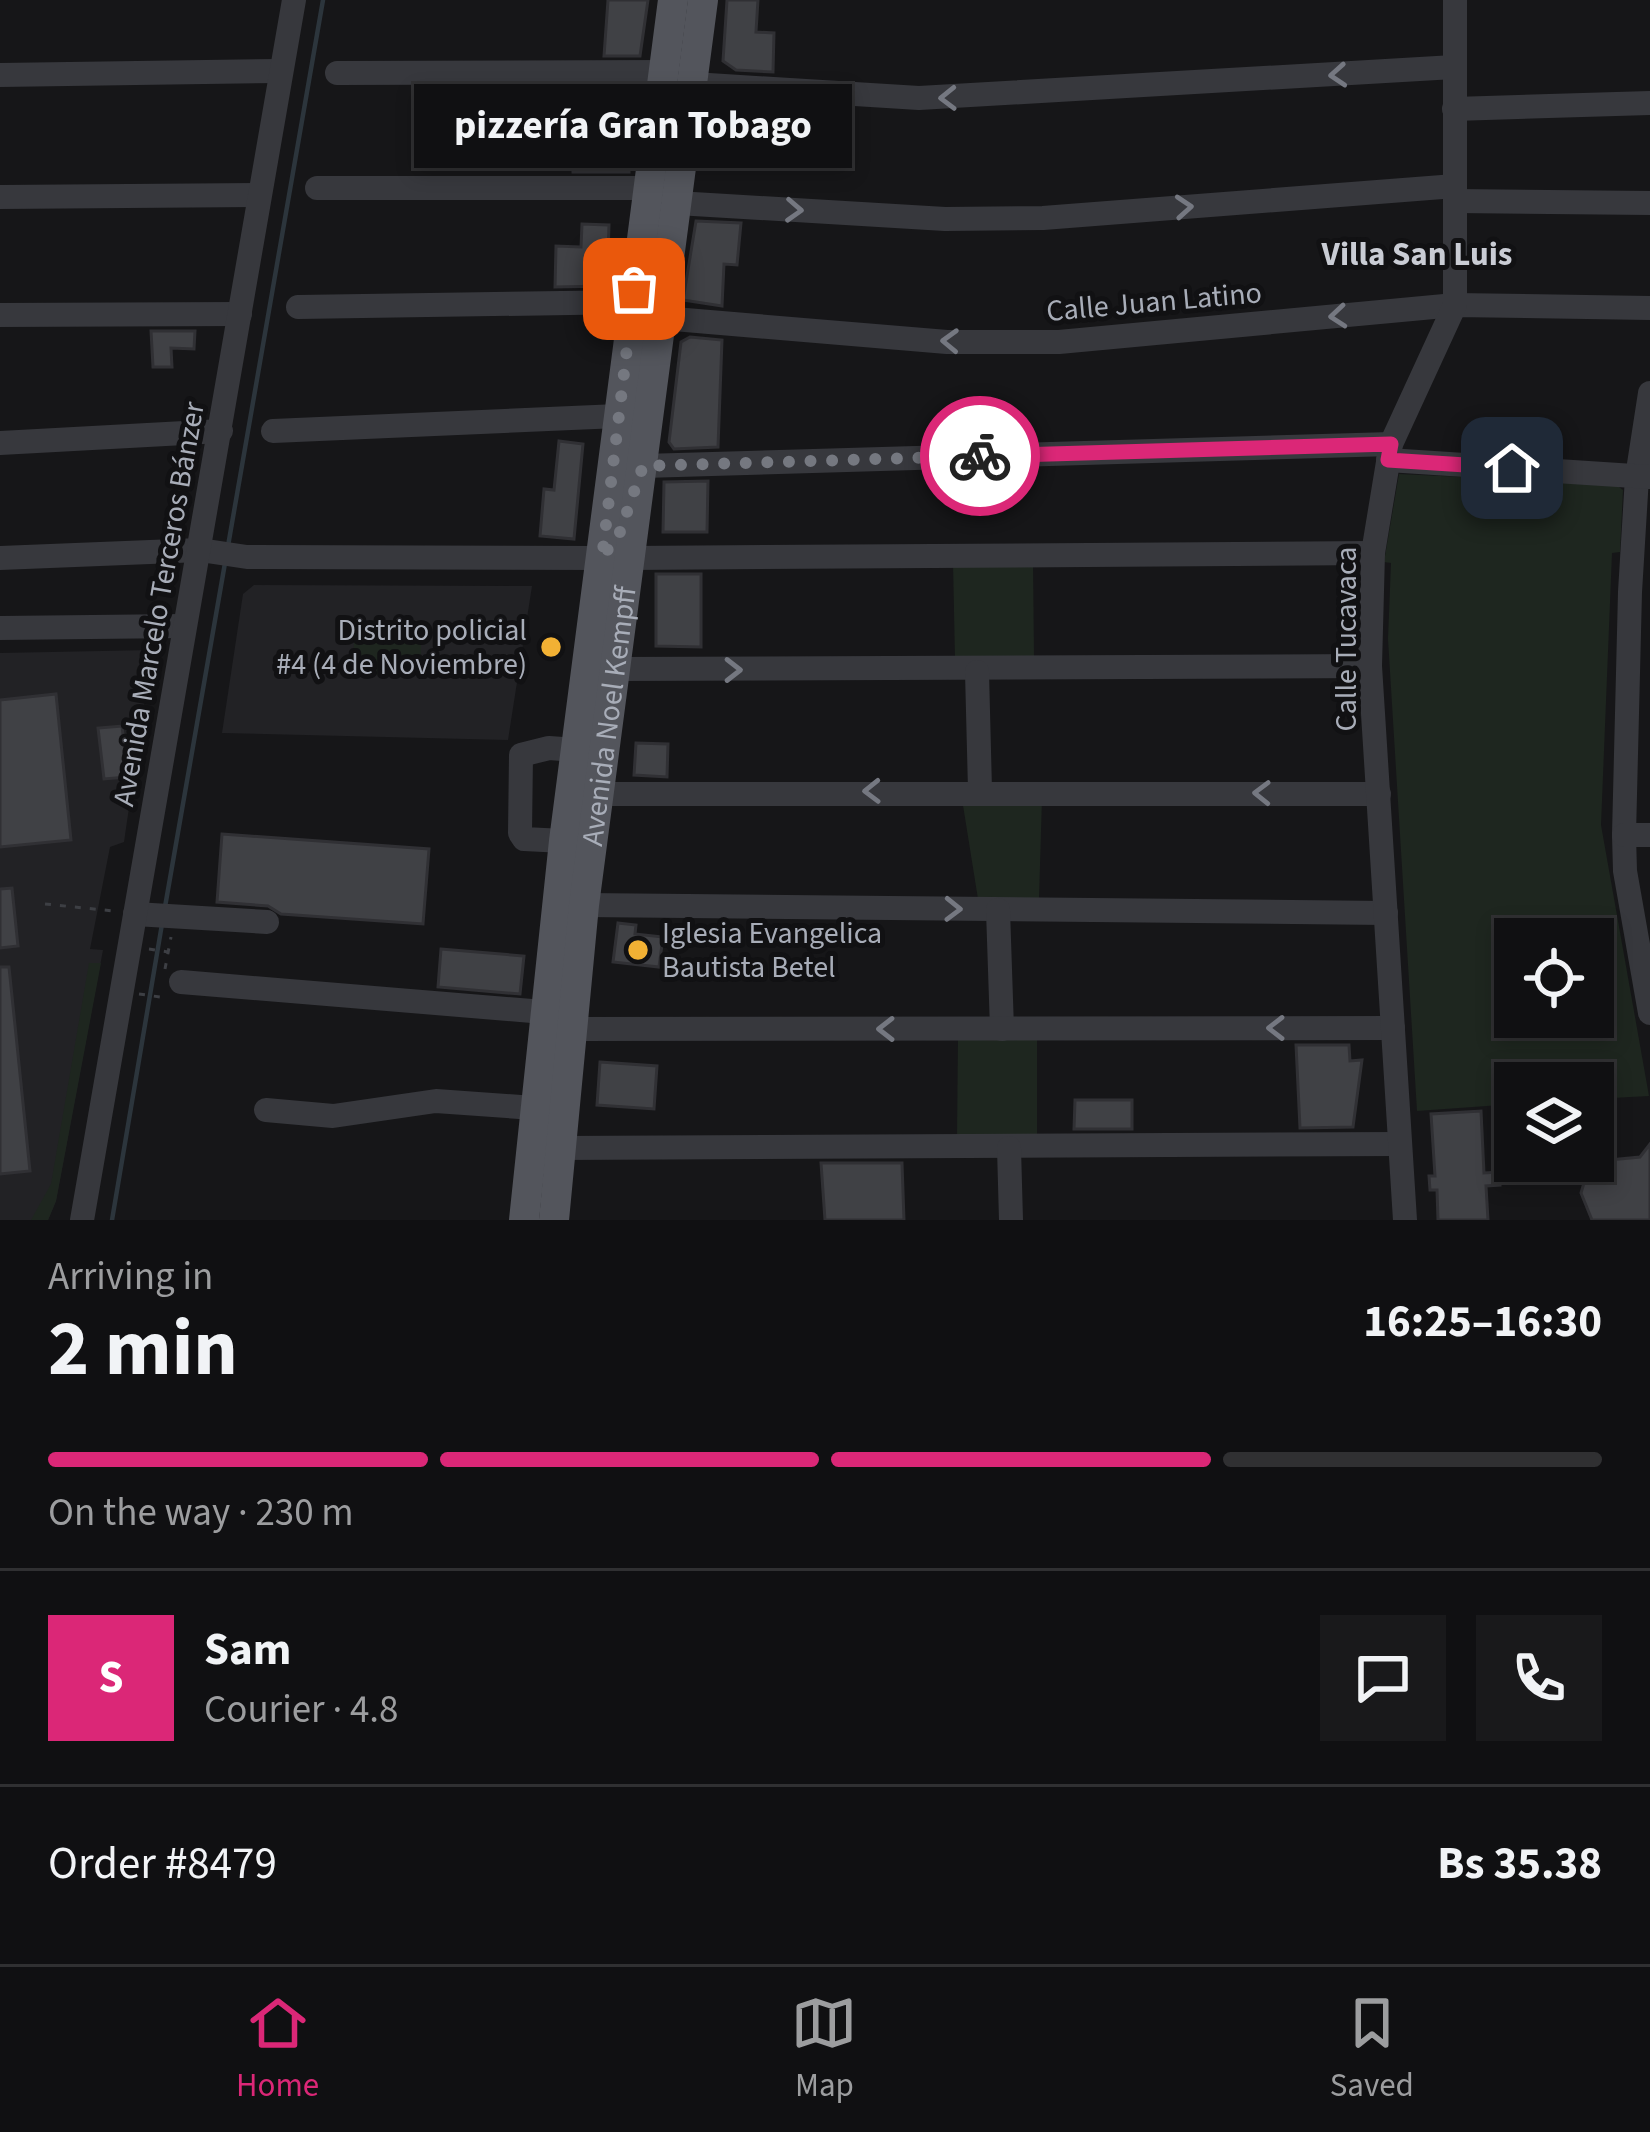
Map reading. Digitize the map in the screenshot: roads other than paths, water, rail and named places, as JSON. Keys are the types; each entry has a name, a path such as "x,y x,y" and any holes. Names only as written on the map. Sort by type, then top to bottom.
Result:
{"main road":[{"name":"Avenida Noel Kempff","path":"673,0 673,82"},
{"name":"Avenida Noel Kempff","path":"524,1220 540,1049 562,1019 584,905 617,662 612,578 618,416 649,188 673,82 704,0"},
{"path":"616,558 616,541 642,471 677,203 664,170 673,82"},
{"path":"634,295 658,221 677,203"},
{"name":"Avenida Noel Kempff","path":"554,1220 569,945 554,938 576,750 616,558"},
{"path":"564,841 569,901 584,905"},
{"path":"540,1049 548,1124 560,1148"}],"street":[{"name":"Avenida Marcelo Terceros Bánzer","path":"82,1220 158,917 183,626 208,554 221,431 294,0"},
{"name":"Calle Tucavaca","path":"1405,1220 1370,666 1372,553 1389,452 1455,305 1455,0"},
{"path":"337,73 673,82 965,98 1454,67"},
{"path":"0,75 280,71"},
{"path":"1454,110 1650,103"},
{"path":"317,188 649,188"},
{"path":"677,203 945,219 1043,218 1455,194 1650,203"},
{"path":"0,197 260,196"},
{"path":"298,307 634,295"},
{"name":"Calle Juan Latino","path":"662,318 947,342 1059,342 1455,305 1650,308"},
{"path":"0,315 240,314"},
{"path":"1650,393 1639,712 1624,835 1650,1013"},
{"path":"273,431 618,416"},
{"path":"0,443 221,431"},
{"path":"642,471 1389,452 1644,477"},
{"path":"0,558 1372,553"},
{"path":"0,628 183,626"},
{"path":"617,662 977,672 1370,666"},
{"path":"977,672 980,790"},
{"path":"564,841 524,839 520,833 521,755 549,748 576,750"},
{"path":"599,794 980,790 1378,794"},
{"path":"1624,835 1650,835"},
{"path":"584,905 1386,913"},
{"path":"998,910 1002,1029"},
{"path":"158,917 267,922"},
{"path":"171,989 562,1019 1002,1029 1393,1028"},
{"path":"266,1110 333,1116 436,1101 534,1108"},
{"path":"560,1148 1400,1144"},
{"path":"1009,1148 1011,1220"}],"waterway":[{"path":"228,546 323,0"},
{"path":"165,907 225,563"},
{"path":"112,1220 162,924"}],"place":[{"name":"pizzería Gran Tobago","path":"634,289"},
{"name":"Distrito policial #4 (4 de Noviembre)","path":"551,647"},
{"name":"Iglesia Evangelica Bautista Betel","path":"638,950"}],"district":[{"name":"Villa San Luis","path":"1417,254"}]}
